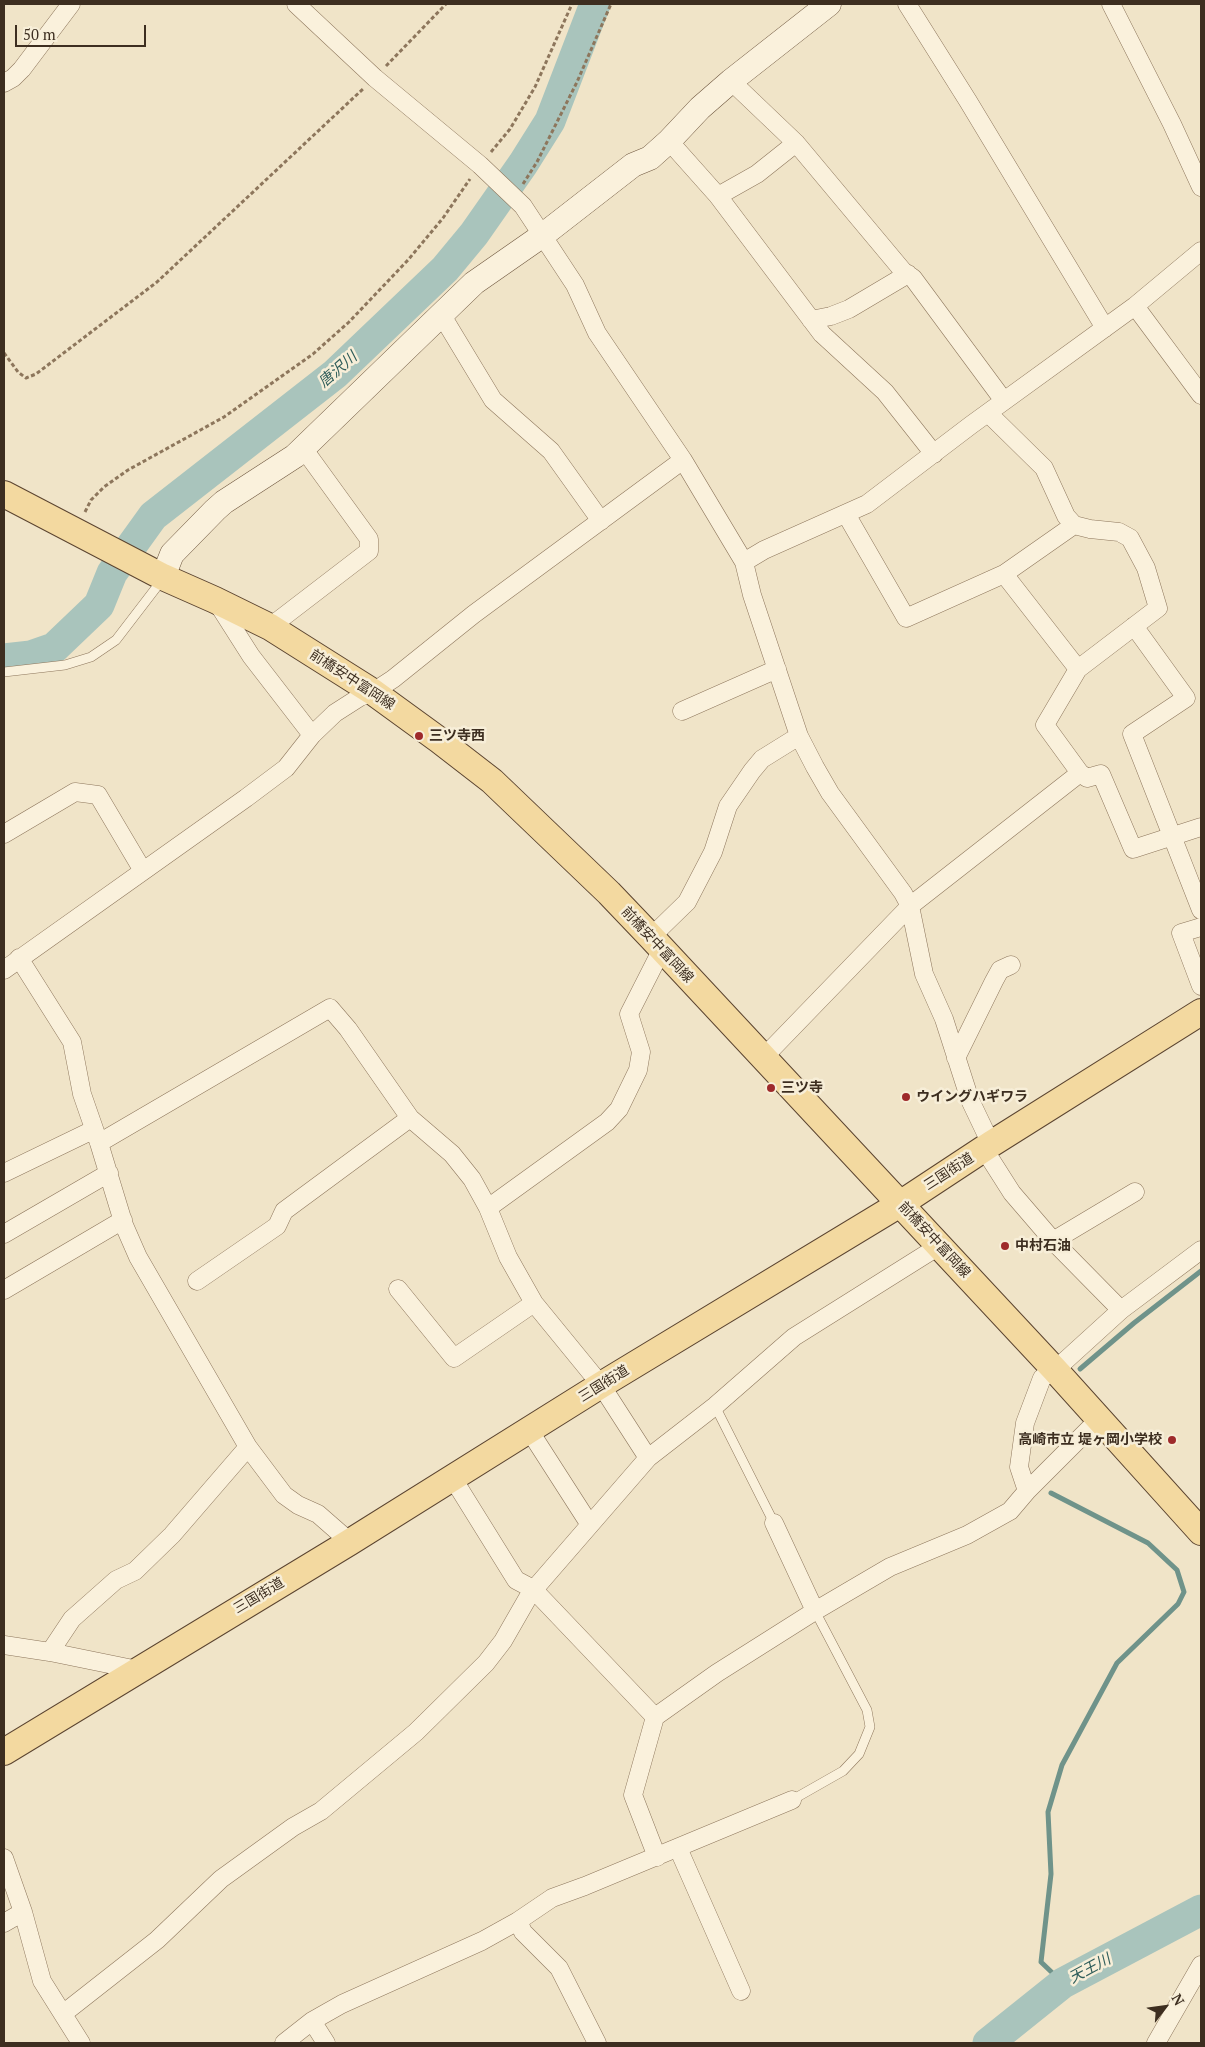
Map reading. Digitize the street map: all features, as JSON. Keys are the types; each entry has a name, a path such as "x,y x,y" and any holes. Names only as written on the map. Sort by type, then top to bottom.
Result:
{"main road":[{"name":"前橋安中富岡線","path":"4,494 163,577 270,627 373,692 492,781 609,893 1055,1370 1201,1532"},
{"name":"三国街道","path":"4,1752 350,1542 601,1385 900,1204 987,1146 1201,1012"}],"street":[{"path":"4,83 13,78 22,69 72,4"},
{"path":"296,4 375,78 480,165 515,197 543,235 575,285 597,333 683,460 744,562 752,595 799,736 830,793 903,893 910,906 924,974 944,1018 987,1146 1012,1193 1053,1241 1121,1310"},
{"path":"163,577 172,554 215,510 224,502 281,466 303,448 474,283 543,235 633,166 650,158 731,80 829,4"},
{"path":"907,4 1105,328"},
{"path":"1111,4 1200,182"},
{"path":"731,80 796,142 913,278 1004,401"},
{"path":"669,141 718,196 822,334 885,392 934,454"},
{"path":"718,196 757,174 796,142"},
{"path":"744,562 764,550 867,504 1135,306 1201,251"},
{"path":"811,320 849,309 908,274"},
{"path":"1135,306 1201,395"},
{"path":"441,314 493,400 551,451 601,521"},
{"path":"988,413 1044,468 1066,516 1074,525 1090,530 1119,532 1130,538 1146,568 1158,608 1078,669 1045,725 1080,773 1087,778 1101,774 1133,849 1172,838 1201,826"},
{"path":"270,627 370,551 369,539 303,448"},
{"path":"4,970 286,768 312,735 336,713 360,697 373,692 394,679 474,614 683,460"},
{"path":"846,514 906,618 1004,574 1074,525"},
{"path":"1004,574 1078,669"},
{"path":"215,600 251,656 312,735"},
{"path":"1134,626 1186,698 1132,734 1201,910"},
{"path":"682,712 777,669"},
{"path":"488,1208 607,1122 619,1110 638,1070 641,1052 629,1014 656,943 687,902 714,852 728,806 752,771 762,759 799,736"},
{"path":"763,1058 910,906 1080,773"},
{"path":"4,834 75,792 98,795 143,871"},
{"path":"1201,927 1181,933 1201,986"},
{"path":"19,958 72,1042 82,1094 109,1173 122,1220 138,1257 248,1447 284,1494 298,1505 318,1514 350,1542"},
{"path":"956,1058 1000,970 1010,965"},
{"path":"4,1173 96,1136 330,1008 348,1029 410,1118 452,1154 472,1179 488,1208 508,1257 534,1303 601,1385 648,1458"},
{"path":"197,1281 277,1226 284,1211 410,1118"},
{"path":"4,1234 109,1173"},
{"path":"1053,1241 1135,1192"},
{"path":"4,1290 122,1220"},
{"path":"64,2013 157,1940 221,1878 293,1827 322,1811 416,1732 486,1663 504,1641 533,1590 648,1458 715,1406 794,1337 939,1246"},
{"path":"1027,1491 1018,1467 1025,1422 1042,1378 1055,1370 1121,1310 1201,1250"},
{"path":"398,1289 454,1358 534,1303"},
{"path":"657,1857 633,1795 656,1717 717,1673 890,1567 967,1535 1010,1512 1027,1491 1099,1419"},
{"path":"529,1430 590,1524"},
{"path":"50,1652 72,1619 116,1580 135,1571 172,1535 248,1447"},
{"path":"452,1478 516,1580 533,1590 656,1717"},
{"path":"774,1523 816,1611"},
{"path":"4,1645 50,1652 138,1670"},
{"path":"284,2043 312,2021 342,2004 482,1941 518,1922 552,1898 657,1857 792,1800"},
{"path":"678,1848 741,1991"},
{"path":"4,1858 23,1912 42,1981 64,2013 81,2043"},
{"path":"4,1923 23,1912"},
{"path":"518,1922 523,1932 559,1968 596,2043"},
{"path":"1156,2043 1201,1965"},
{"path":"312,2021 326,2043"}],"lane":[{"path":"4,672 65,665 91,657 116,640 163,577"},
{"path":"715,1406 774,1523"},
{"path":"792,1800 843,1771 859,1754 870,1727 867,1710 816,1611"}],"path":[{"path":"4,354 18,372 26,378 36,374 157,282 375,78 446,4"},
{"path":"77,531 91,500 104,487 128,470 224,417 313,354 349,322 408,260 443,218 480,165 510,128 535,87 572,4"},
{"path":"515,197 537,162 577,82 611,4"}],"waterway":[{"name":"唐沢川","path":"4,659 31,656 54,648 99,605 112,573 153,516 335,374 445,269 474,234 523,164 550,121 595,4"},
{"path":"1080,1369 1134,1323 1201,1271"},
{"path":"1051,1493 1148,1543 1177,1570 1184,1592 1178,1604 1117,1663 1062,1765 1048,1812 1051,1874 1041,1962 1063,1983"},
{"name":"天王川","path":"988,2043 1063,1983 1201,1910"}],"place":[{"name":"三ツ寺西","path":"419,736"},
{"name":"三ツ寺","path":"771,1088"},
{"name":"ウイングハギワラ","path":"906,1097"},
{"name":"中村石油","path":"1005,1246"},
{"name":"高崎市立 堤ヶ岡小学校","path":"1172,1440"}]}
